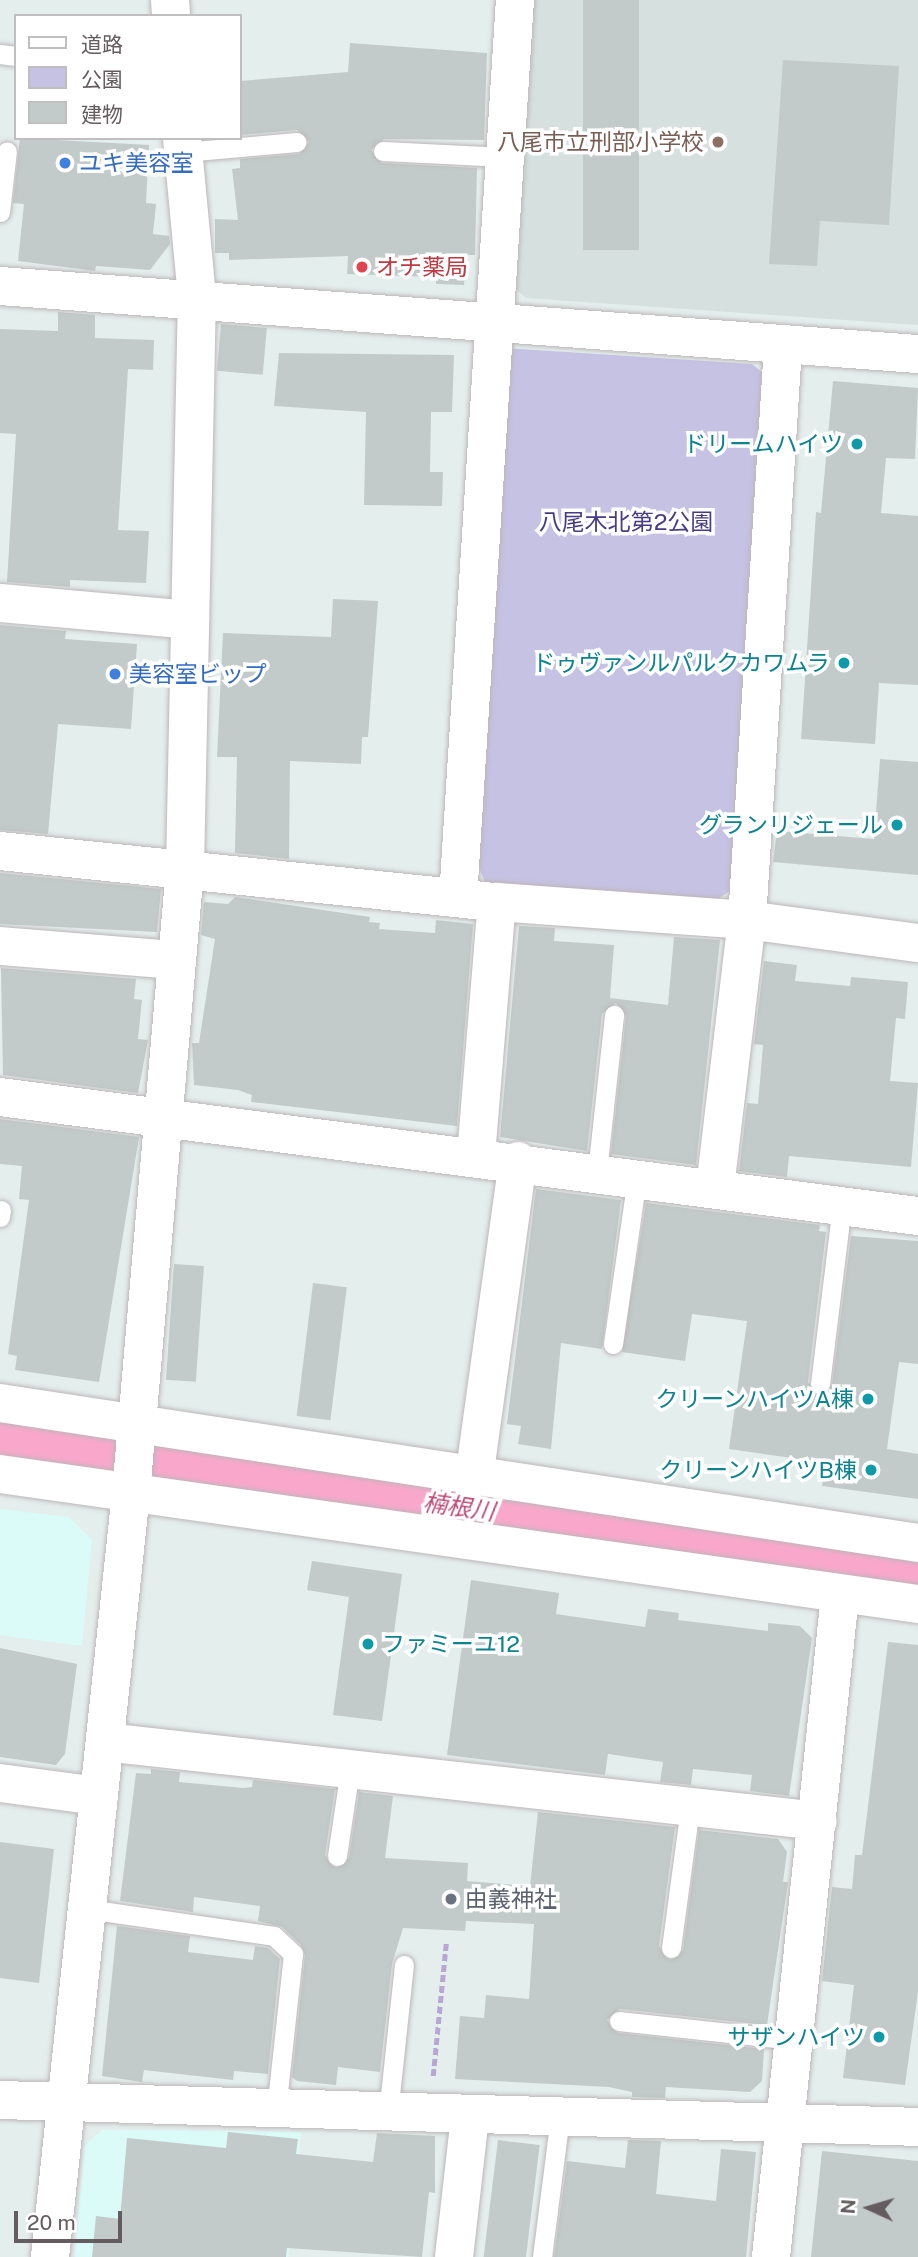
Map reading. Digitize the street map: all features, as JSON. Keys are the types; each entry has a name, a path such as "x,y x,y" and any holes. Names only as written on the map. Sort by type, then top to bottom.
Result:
{"street":[{"path":"458,898 514,0"},
{"path":"50,2257 131,1493 166,1114 175,960 185,868 197,297 183,145"},
{"path":"0,286 197,297 783,346 918,354"},
{"path":"715,1188 747,920 783,346"},
{"path":"0,603 190,621"},
{"path":"0,851 497,902 747,920 918,943"},
{"path":"476,1156 497,902"},
{"path":"0,946 175,960"},
{"path":"0,1097 166,1114 918,1216"},
{"path":"474,1478 518,1161"},
{"path":"0,1403 474,1478 918,1543"},
{"path":"0,1474 918,1604"},
{"path":"771,2257 840,1595"},
{"path":"105,1742 818,1821"},
{"path":"0,1783 99,1796"},
{"path":"0,2100 66,2105 786,2121 918,2127"},
{"path":"454,2257 470,2116"}],"lane":[{"path":"183,145 297,142"},
{"path":"0,212 7,151"},
{"path":"383,151 505,157"},
{"path":"597,1172 614,1015"},
{"path":"613,1344 637,1177"},
{"path":"820,1384 842,1205"},
{"path":"337,1856 350,1769"},
{"path":"671,1948 690,1807"},
{"path":"86,1909 274,1936 293,1954 276,2111"},
{"path":"388,2114 404,1965"},
{"path":"619,2021 794,2040"},
{"path":"542,2257 560,2117"}],"path":[{"path":"429,2115 446,1943"}],"shaded area":[{"name":"八尾市立刑部小学校","path":"528,0 918,0 918,325 526,298 509,283"},
{"path":"0,1509 69,1517 92,1540 82,1646 0,1635"},
{"path":"102,2130 301,2132 288,2257 75,2257 85,2145"}],"green space":[{"name":"八尾木北第2公園","path":"506,348 752,364 764,374 734,888 718,899 485,883 477,862"}],"building":[{"path":"583,0 639,0 639,250 583,250"},
{"path":"350,43 487,53 484,140 384,139 371,150 382,163 477,168 475,255 466,255 464,285 436,284 436,277 347,274 348,256 229,260 229,253 215,253 215,219 238,220 232,169 240,168 240,159 299,154 309,142 297,130 242,135 242,81 348,72"},
{"path":"783,60 899,66 889,225 820,221 817,266 769,264"},
{"path":"20,140 149,145 146,203 156,204 153,234 169,236 170,244 150,270 96,266 95,271 18,261 24,204 13,203"},
{"path":"58,312 95,315 95,338 154,340 153,370 128,369 118,530 149,531 146,583 70,580 70,587 7,582 16,434 0,433 0,329 58,331"},
{"path":"221,324 267,328 263,375 217,371"},
{"path":"279,353 454,355 452,412 431,412 430,472 443,472 442,506 364,505 366,412 274,406"},
{"path":"833,381 918,388 915,459 886,458 881,513 918,516 918,685 879,683 875,744 801,739 816,512 821,513"},
{"path":"333,599 378,601 368,737 362,737 361,764 290,761 289,859 235,853 237,757 217,757 223,633 331,637"},
{"path":"0,625 66,631 65,639 137,644 131,729 58,724 48,834 0,830"},
{"path":"880,759 918,762 918,875 773,862 777,831 874,839"},
{"path":"0,873 161,889 157,932 0,924"},
{"path":"235,897 370,917 369,922 380,923 379,929 435,933 436,920 473,924 457,1126 251,1102 252,1095 238,1090 194,1085 192,1043 199,1043 215,939 201,935 204,902 228,904"},
{"path":"519,926 555,928 554,941 614,945 610,998 668,1005 674,937 720,940 696,1165 611,1154 626,1016 616,1003 602,1014 587,1151 500,1137"},
{"path":"764,961 797,965 795,981 850,986 851,977 908,982 905,1019 896,1018 890,1081 918,1083 911,1167 789,1156 787,1177 739,1171 747,1103 758,1104 763,1045 754,1044"},
{"path":"1,968 136,979 134,999 142,1000 138,1039 148,1040 138,1093 3,1075"},
{"path":"0,1119 139,1137 99,1382 15,1370 17,1356 8,1354 29,1200 19,1199 22,1166 0,1164"},
{"path":"536,1189 621,1200 602,1349 561,1343 551,1449 518,1444 521,1426 507,1424"},
{"path":"646,1203 820,1225 819,1231 826,1232 808,1382 818,1396 832,1385 851,1236 918,1241 918,1364 899,1362 887,1449 918,1454 918,1499 822,1486 826,1463 729,1449 747,1321 692,1314 685,1361 622,1352"},
{"path":"174,1264 204,1266 196,1382 166,1380"},
{"path":"313,1283 347,1287 330,1420 297,1416"},
{"name":"ファミーユ12","path":"312,1561 402,1574 382,1721 333,1715 349,1597 307,1590"},
{"path":"471,1580 559,1593 556,1614 645,1627 648,1609 679,1613 678,1620 768,1631 768,1623 800,1626 812,1638 789,1796 750,1791 752,1775 693,1769 691,1785 660,1782 663,1762 608,1754 605,1775 447,1755"},
{"path":"888,1642 918,1645 918,1992 905,2085 843,2078 854,1985 822,1981 832,1887 852,1889 855,1855 862,1855"},
{"path":"0,1648 77,1664 65,1754 56,1765 0,1757"},
{"path":"151,1769 180,1772 179,1782 243,1788 252,1787 253,1780 335,1789 325,1855 336,1868 349,1858 359,1792 393,1796 385,1858 468,1863 467,1881 530,1886 538,1812 675,1827 659,1946 670,1960 683,1950 699,1830 778,1839 787,1852 783,1882 788,1882 767,2025 620,2009 607,2020 618,2033 764,2049 762,2081 750,2092 666,2087 665,2098 632,2097 632,2092 609,2087 455,2079 460,2016 484,2018 486,1995 529,1999 534,1924 466,1921 465,1931 403,1928 392,1964 380,2072 338,2067 336,2085 297,2081 292,2077 305,1955 301,1945 282,1927 258,1921 260,1906 194,1897 193,1912 120,1901 136,1773 151,1774"},
{"path":"0,1842 54,1849 39,1983 0,1978"},
{"path":"117,1926 190,1936 188,1952 253,1960 255,1946 268,1948 280,1959 268,2074 234,2071 233,2080 144,2070 142,2082 102,2076"},
{"path":"228,2132 298,2139 296,2154 373,2162 377,2133 435,2136 435,2193 429,2192 422,2257 287,2248 286,2257 92,2257 96,2216 120,2219 127,2138 226,2148"},
{"path":"498,2140 540,2145 526,2257 484,2257"},
{"path":"628,2140 661,2141 656,2194 716,2201 721,2149 756,2152 746,2257 554,2257 567,2161 625,2168"},
{"path":"822,2151 918,2161 918,2257 811,2257"}],"waterway":[{"name":"楠根川","path":"0,1445 223,1472 918,1576"}],"place":[{"name":"八尾市立刑部小学校","path":"718,142"},
{"name":"ユキ美容室","path":"65,163"},
{"name":"オチ薬局","path":"362,267"},
{"name":"ドリームハイツ","path":"857,444"},
{"name":"ドゥヴァンルパルクカワムラ","path":"844,663"},
{"name":"美容室ビップ","path":"115,674"},
{"name":"グランリジェール","path":"897,825"},
{"name":"クリーンハイツA棟","path":"868,1399"},
{"name":"クリーンハイツB棟","path":"871,1470"},
{"name":"ファミーユ12","path":"368,1644"},
{"name":"由義神社","path":"451,1899"},
{"name":"サザンハイツ","path":"879,2037"}]}
